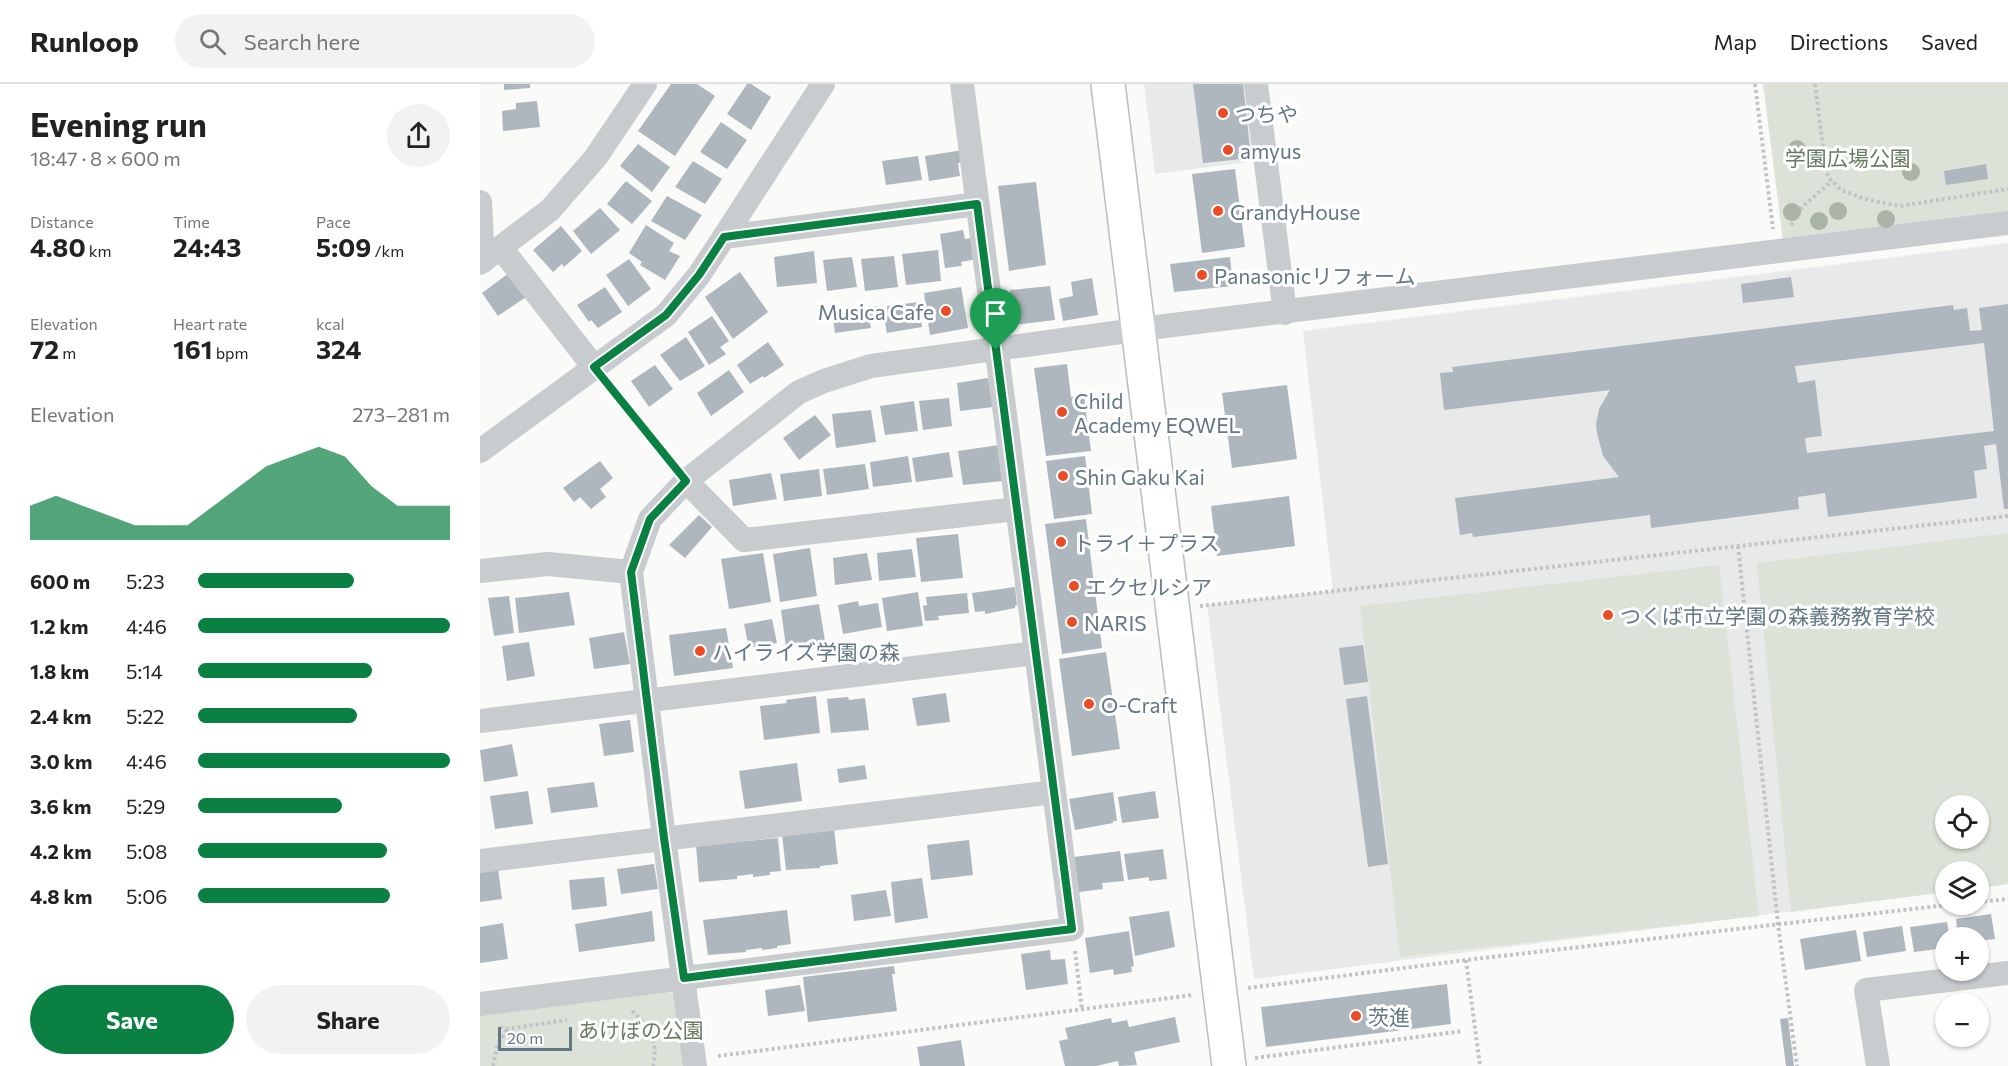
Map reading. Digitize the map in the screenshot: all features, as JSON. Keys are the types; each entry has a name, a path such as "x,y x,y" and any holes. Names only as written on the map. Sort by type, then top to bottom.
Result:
{"street":[{"path":"488,257 550,210 596,157 645,84"},
{"path":"480,451 666,315 699,275 823,84"},
{"path":"480,1004 1072,929 962,84"},
{"path":"1108,84 1138,330 1241,1062"},
{"path":"1256,84 1285,313"},
{"path":"480,202 488,257 594,367"},
{"path":"724,237 977,204"},
{"path":"701,1062 684,978 664,838 631,572 650,519 686,481 799,392 824,381 871,366 1138,330 2008,222"},
{"path":"686,481 744,540 1017,509"},
{"path":"480,571 548,564 631,572"},
{"path":"480,721 1036,653"},
{"path":"480,861 1054,792"},
{"path":"1878,1066 1866,990 2008,973"}],"path":[{"path":"1755,84 1776,252"},
{"path":"1815,84 1826,171 1841,190 1868,200 1900,206 2008,189"},
{"path":"1776,252 1802,207 1832,181"},
{"path":"594,367 686,481"},
{"path":"1196,607 2008,516"},
{"path":"1738,546 1778,924 1797,1066"},
{"path":"1989,901 2008,899"},
{"path":"1246,989 1466,960 1935,906"},
{"path":"1072,929 1082,1010"},
{"path":"1466,960 1480,1066"},
{"path":"701,1062 1197,995"},
{"path":"632,1011 652,1034 656,1054 653,1066"},
{"path":"493,1066 496,1047 507,1029"},
{"path":"1241,1062 1463,1031"}],"shaded area":[{"path":"1144,84 1246,84 1256,161 1155,174"},
{"name":"つくば市立学園の森義務教育学校","path":"2008,243 2008,884 1989,887 1989,861 1935,861 1935,893 1254,979 1207,605 1333,591 1303,331"}],"green space":[{"name":"学園広場公園","path":"1763,84 2008,84 2008,211 1783,240"},
{"path":"2008,533 2008,884 1989,887 1989,861 1935,861 1935,893 1791,912 1757,563"},
{"path":"1719,565 1759,916 1400,957 1360,606"},
{"name":"あけぼの公園","path":"666,989 675,995 684,1066 480,1066 480,1013"}],"building":[{"path":"504,84 530,84 530,88 504,90"},
{"path":"671,84 697,84 715,96 675,156 638,131"},
{"path":"747,84 751,84 771,97 751,130 727,114"},
{"path":"1193,84 1243,84 1251,158 1203,163"},
{"path":"537,101 540,127 503,131 502,111 516,109 516,103"},
{"path":"721,122 747,140 727,169 700,152"},
{"path":"638,144 670,167 652,192 620,166"},
{"path":"963,150 965,162 958,163 960,176 929,181 925,156"},
{"path":"918,156 922,180 886,185 882,161"},
{"path":"693,161 722,179 705,204 675,187"},
{"path":"1986,164 1988,179 1946,185 1944,171"},
{"name":"GrandyHouse","path":"1235,169 1245,247 1202,253 1192,174"},
{"path":"626,181 652,201 632,224 607,204"},
{"path":"1036,182 1046,265 1009,271 998,186"},
{"path":"667,196 702,215 685,240 651,221"},
{"path":"600,208 620,230 591,254 573,231"},
{"path":"646,225 674,243 669,251 680,256 665,280 640,265 642,262 629,253"},
{"path":"561,226 582,251 564,267 562,264 553,272 533,250"},
{"path":"963,230 965,239 972,238 976,259 961,262 962,266 945,268 940,234"},
{"path":"938,250 941,281 906,285 902,254"},
{"path":"814,251 817,283 777,287 774,257"},
{"path":"894,256 898,287 865,291 861,259"},
{"path":"852,257 857,287 827,291 823,260"},
{"name":"Panasonicリフォーム","path":"1230,257 1233,286 1174,292 1170,264"},
{"path":"629,259 651,289 628,306 606,275"},
{"path":"740,272 768,312 733,339 705,297"},
{"path":"509,273 526,297 498,316 482,293"},
{"path":"1791,277 1794,297 1743,303 1741,284"},
{"path":"1092,278 1098,315 1063,321 1059,299 1073,296 1071,282"},
{"path":"1050,286 1055,320 1014,325 1010,290"},
{"path":"605,287 622,312 598,328 591,320 589,322 577,305"},
{"name":"Musica Cafe","path":"961,287 968,328 930,335 924,293"},
{"path":"919,302 922,327 887,333 884,317 888,316 887,306"},
{"path":"2008,304 2008,509 2004,509 1996,444 1984,446 1987,469 1974,471 1977,498 1828,517 1825,493 1798,497 1799,509 1651,528 1650,515 1473,537 1472,533 1460,535 1455,498 1619,477 1603,456 1596,424 1599,409 1610,390 1444,410 1440,373 1453,372 1452,367 1953,305 1954,310 1967,308 1970,331 1982,330 1979,308","holes":["1984,343 1994,431 1807,453 1805,438 1822,436 1815,380 1798,383 1795,366"]},
{"path":"879,306 880,318 869,320 871,328 835,333 832,312"},
{"path":"712,316 729,341 720,347 726,354 709,365 688,332"},
{"path":"686,337 705,366 680,381 660,355"},
{"path":"768,342 784,365 750,384 737,365"},
{"path":"1067,364 1071,397 1084,395 1091,451 1046,456 1034,368"},
{"path":"655,365 673,389 649,407 631,381"},
{"path":"729,370 744,392 711,416 697,393"},
{"path":"988,378 993,407 960,411 957,383"},
{"path":"1287,385 1297,459 1232,468 1222,393"},
{"path":"949,398 952,426 923,430 919,401"},
{"path":"914,401 918,431 885,435 880,406"},
{"path":"871,410 876,442 836,448 832,414"},
{"path":"815,415 831,435 799,460 783,438"},
{"path":"999,445 1003,481 963,485 958,451"},
{"path":"949,452 953,477 916,482 912,458"},
{"path":"908,456 912,482 873,487 870,462"},
{"path":"1085,456 1092,514 1054,519 1046,461"},
{"path":"600,461 613,478 600,489 606,497 591,509 580,497 574,502 563,488"},
{"path":"865,464 869,489 827,495 823,469"},
{"path":"819,469 822,496 784,501 780,474"},
{"path":"771,473 777,499 733,506 729,480"},
{"path":"1289,496 1295,546 1217,556 1211,506"},
{"path":"699,515 712,527 685,558 669,545"},
{"name":"エクセルシア","path":"1086,519 1102,648 1062,654 1045,524"},
{"path":"958,534 963,578 921,582 916,538"},
{"path":"810,548 817,596 780,602 773,554"},
{"path":"912,549 916,577 879,581 877,553"},
{"path":"763,553 771,602 729,609 721,559"},
{"path":"867,553 872,580 835,585 833,558"},
{"path":"1015,587 1017,605 1015,608 985,614 985,611 975,612 972,593"},
{"path":"569,592 575,625 519,633 515,598"},
{"path":"918,592 923,626 887,631 882,598"},
{"path":"967,593 969,613 938,616 939,620 925,621 923,606 927,605 926,597"},
{"path":"509,596 514,633 494,636 488,598"},
{"path":"858,601 859,606 878,603 882,627 843,634 838,605"},
{"path":"819,604 825,641 786,647 781,610"},
{"path":"772,619 777,643 749,648 744,624"},
{"name":"ハイライズ学園の森","path":"726,628 733,668 674,676 669,635"},
{"path":"624,632 630,664 594,669 589,638"},
{"path":"529,642 535,676 507,681 502,646"},
{"path":"1363,645 1368,682 1344,685 1339,648"},
{"name":"O-Craft","path":"1106,652 1120,749 1072,756 1059,659"},
{"path":"946,693 950,722 917,726 912,698"},
{"path":"816,696 820,733 764,740 760,706"},
{"path":"1367,696 1388,864 1368,867 1346,699"},
{"path":"848,697 849,700 865,698 869,730 831,733 827,699"},
{"path":"630,720 634,752 604,756 599,724"},
{"path":"512,744 518,776 484,782 480,750"},
{"path":"797,763 802,801 745,809 739,771"},
{"path":"865,765 867,779 839,783 837,769"},
{"path":"594,782 598,807 551,813 547,788"},
{"path":"528,791 533,824 495,829 490,796"},
{"path":"1155,791 1159,818 1122,823 1118,797"},
{"path":"1113,792 1117,821 1075,830 1069,799"},
{"path":"834,829 838,864 820,866 820,868 786,870 782,834"},
{"path":"778,838 781,871 770,872 770,875 753,877 753,874 737,876 737,879 699,882 696,846"},
{"path":"969,840 973,875 931,880 927,845"},
{"path":"1163,849 1167,879 1149,881 1149,877 1128,880 1124,854"},
{"path":"1120,851 1124,881 1102,883 1103,889 1079,892 1074,857"},
{"path":"654,864 658,889 621,894 617,869"},
{"path":"498,868 502,899 480,902 480,870"},
{"path":"604,877 607,906 572,910 569,880"},
{"path":"922,878 928,918 895,923 891,882"},
{"path":"886,890 891,916 854,921 851,895"},
{"path":"787,910 791,944 762,950 762,948 746,950 746,952 708,955 703,920"},
{"path":"652,911 655,941 579,952 575,924"},
{"path":"1169,911 1175,947 1135,956 1129,917"},
{"path":"1991,914 1995,939 1989,940 1989,927 1957,927 1956,919"},
{"path":"1947,922 1948,927 1935,927 1935,949 1914,952 1910,927"},
{"path":"503,923 508,959 480,963 480,927"},
{"path":"1902,926 1906,951 1867,957 1863,932"},
{"path":"1856,930 1861,961 1805,970 1800,939"},
{"path":"1129,931 1134,966 1131,967 1132,972 1114,975 1113,969 1090,973 1085,938"},
{"path":"1050,950 1051,960 1065,959 1068,984 1026,990 1021,954"},
{"path":"894,966 895,974 892,974 897,1011 808,1022 803,977"},
{"name":"茨進","path":"1447,984 1451,1024 1266,1047 1261,1007"},
{"path":"800,985 805,1011 768,1016 765,990"},
{"path":"1175,1017 1180,1042 1134,1052 1137,1065 1119,1066 1118,1061 1096,1066 1065,1066 1059,1041 1068,1039 1065,1028 1111,1018 1112,1023 1127,1020 1129,1027"},
{"path":"1788,1018 1794,1066 1786,1066 1780,1019"},
{"path":"961,1040 965,1066 920,1066 917,1047"}],"place":[{"name":"つちや","path":"1223,113"},
{"name":"amyus","path":"1228,150"},
{"name":"GrandyHouse","path":"1218,211"},
{"name":"Panasonicリフォーム","path":"1202,275"},
{"name":"Musica Cafe","path":"946,311"},
{"name":"Child Academy EQWEL","path":"1062,412"},
{"name":"Shin Gaku Kai","path":"1063,476"},
{"name":"トライ＋プラス","path":"1061,542"},
{"name":"エクセルシア","path":"1074,586"},
{"name":"つくば市立学園の森義務教育学校","path":"1608,615"},
{"name":"NARIS","path":"1072,622"},
{"name":"ハイライズ学園の森","path":"700,651"},
{"name":"O-Craft","path":"1089,704"},
{"name":"茨進","path":"1356,1016"}],"route":[{"path":"977,204 996,350 1072,929 684,978 631,572 650,519 686,481 594,367 666,315 699,275 724,237 977,204"}]}
